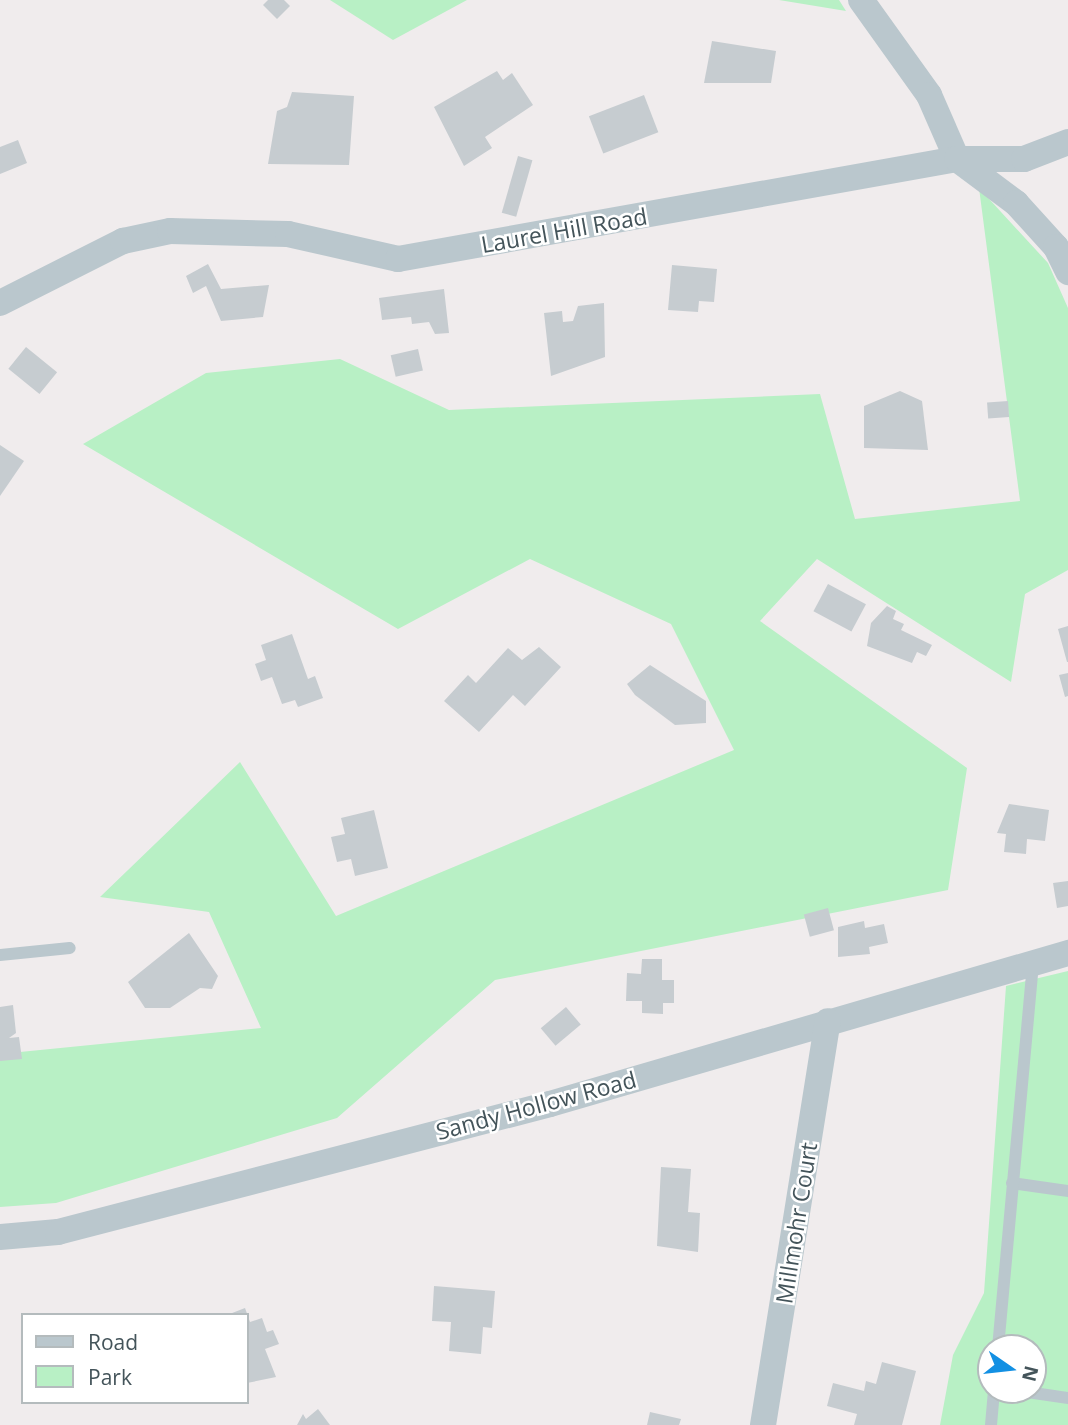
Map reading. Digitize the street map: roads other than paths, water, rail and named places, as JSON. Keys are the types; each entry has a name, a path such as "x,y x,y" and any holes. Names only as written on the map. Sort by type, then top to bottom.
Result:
{"street":[{"path":"861,0 929,95 957,159 1016,204 1056,247 1068,272"},
{"name":"Laurel Hill Road","path":"0,303 123,241 170,230 288,234 398,259 957,159 1024,159 1068,142"},
{"name":"Sandy Hollow Road","path":"0,1237 58,1231 465,1126 1068,953"},
{"name":"Millmohr Court","path":"763,1425 828,1021"}],"lane":[{"path":"0,955 70,948"},
{"path":"999,1334 1033,963"},
{"path":"1012,1183 1068,1191"},
{"path":"1047,1395 1068,1398"},
{"path":"991,1425 993,1404"}]}
